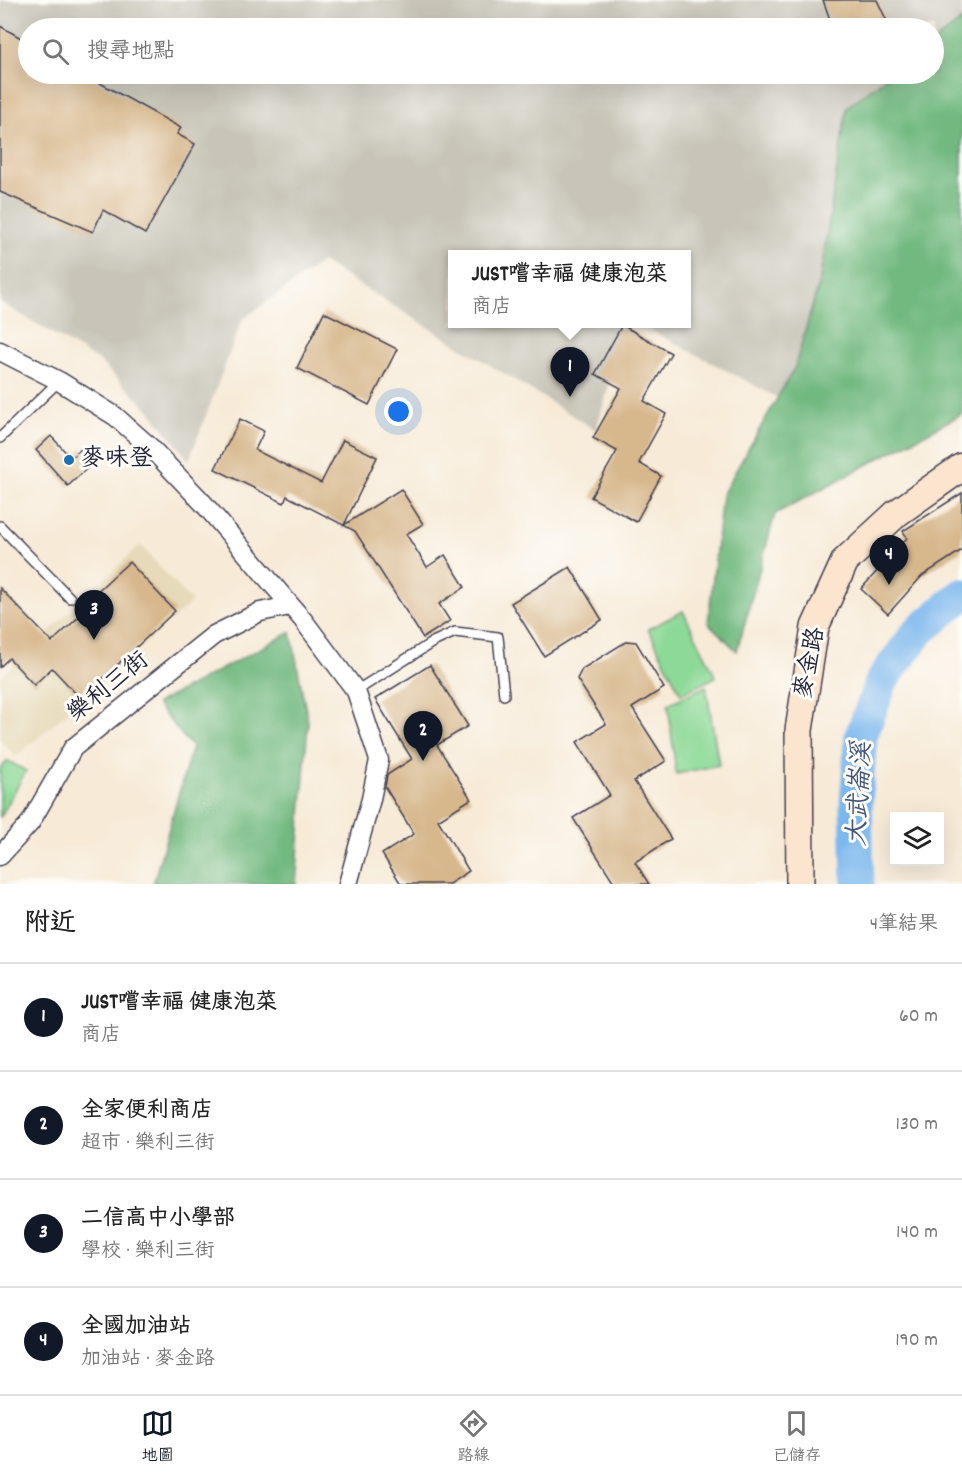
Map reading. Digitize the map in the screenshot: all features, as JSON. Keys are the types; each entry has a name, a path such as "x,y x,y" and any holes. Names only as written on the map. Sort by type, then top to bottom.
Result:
{"street":[{"path":"0,351 58,381 115,416 150,447 204,504 290,606 356,691 379,760 348,884"},
{"name":"麥金路","path":"800,884 799,730 815,627 845,561 897,513 962,467"},
{"name":"樂利三街","path":"0,856 30,823 73,748 214,635 260,612 290,606"}],"lane":[{"path":"0,438 58,381"},
{"path":"0,526 70,598"},
{"path":"356,691 433,642 455,632 498,637 504,695"}],"shaded area":[{"path":"0,0 962,0 962,20 944,34 944,18 18,18 18,84 878,84 847,107 820,279 795,367 778,398 647,328 691,328 691,250 448,250 448,328 626,328 596,430 322,262 242,320 189,460 149,410 99,361 0,302"},
{"path":"140,545 192,602 16,757 0,740 0,678"}],"green space":[{"path":"962,20 962,414 775,514 737,651 708,623 722,495 795,367 820,279 847,107 878,84 944,84 944,34"},
{"path":"683,611 716,677 681,694 648,629"},
{"path":"291,632 308,722 296,884 153,884 192,747 156,704"},
{"path":"706,686 719,765 676,774 668,704"},
{"path":"8,761 26,771 0,818 0,768"}],"building":[{"path":"823,0 877,0 885,18 829,18"},
{"path":"0,26 18,36 18,84 102,84 181,128 177,134 195,144 145,234 103,210 93,232 0,192"},
{"path":"324,312 397,349 369,405 297,368"},
{"path":"620,328 627,328 671,353 644,401 666,414 639,463 661,476 636,522 591,497 617,451 593,438 621,388 595,374"},
{"path":"240,419 264,431 255,450 321,483 343,440 377,457 344,525 401,489 423,524 406,534 427,567 445,555 465,587 439,604 450,621 423,638 355,531 287,496 284,503 215,469"},
{"name":"麥味登","path":"51,436 71,458 82,448 94,462 68,486 36,450"},
{"path":"962,493 962,550 922,576 888,614 861,589 907,538 903,531"},
{"path":"129,562 175,611 81,699 52,668 34,685 9,658 0,667 0,588 52,642 84,612 79,608"},
{"path":"570,567 602,620 544,656 511,603"},
{"path":"627,641 636,642 664,688 632,708 666,761 634,781 671,839 635,862 649,884 615,884 573,818 610,795 577,742 606,724 577,679 582,669"},
{"path":"430,665 468,726 437,745 471,799 438,820 469,871 449,884 401,884 382,854 414,834 385,787 387,775 412,759 375,699"}],"waterway":[{"name":"大武崙溪","path":"858,884 856,804 861,736 882,680 918,632 962,595"}],"place":[{"name":"JUST嚐幸福 健康泡菜","path":"570,397"},
{"name":"麥味登","path":"69,460"},
{"name":"全國加油站","path":"889,585"},
{"name":"二信高中小學部","path":"94,640"},
{"name":"全家便利商店","path":"423,761"}]}
